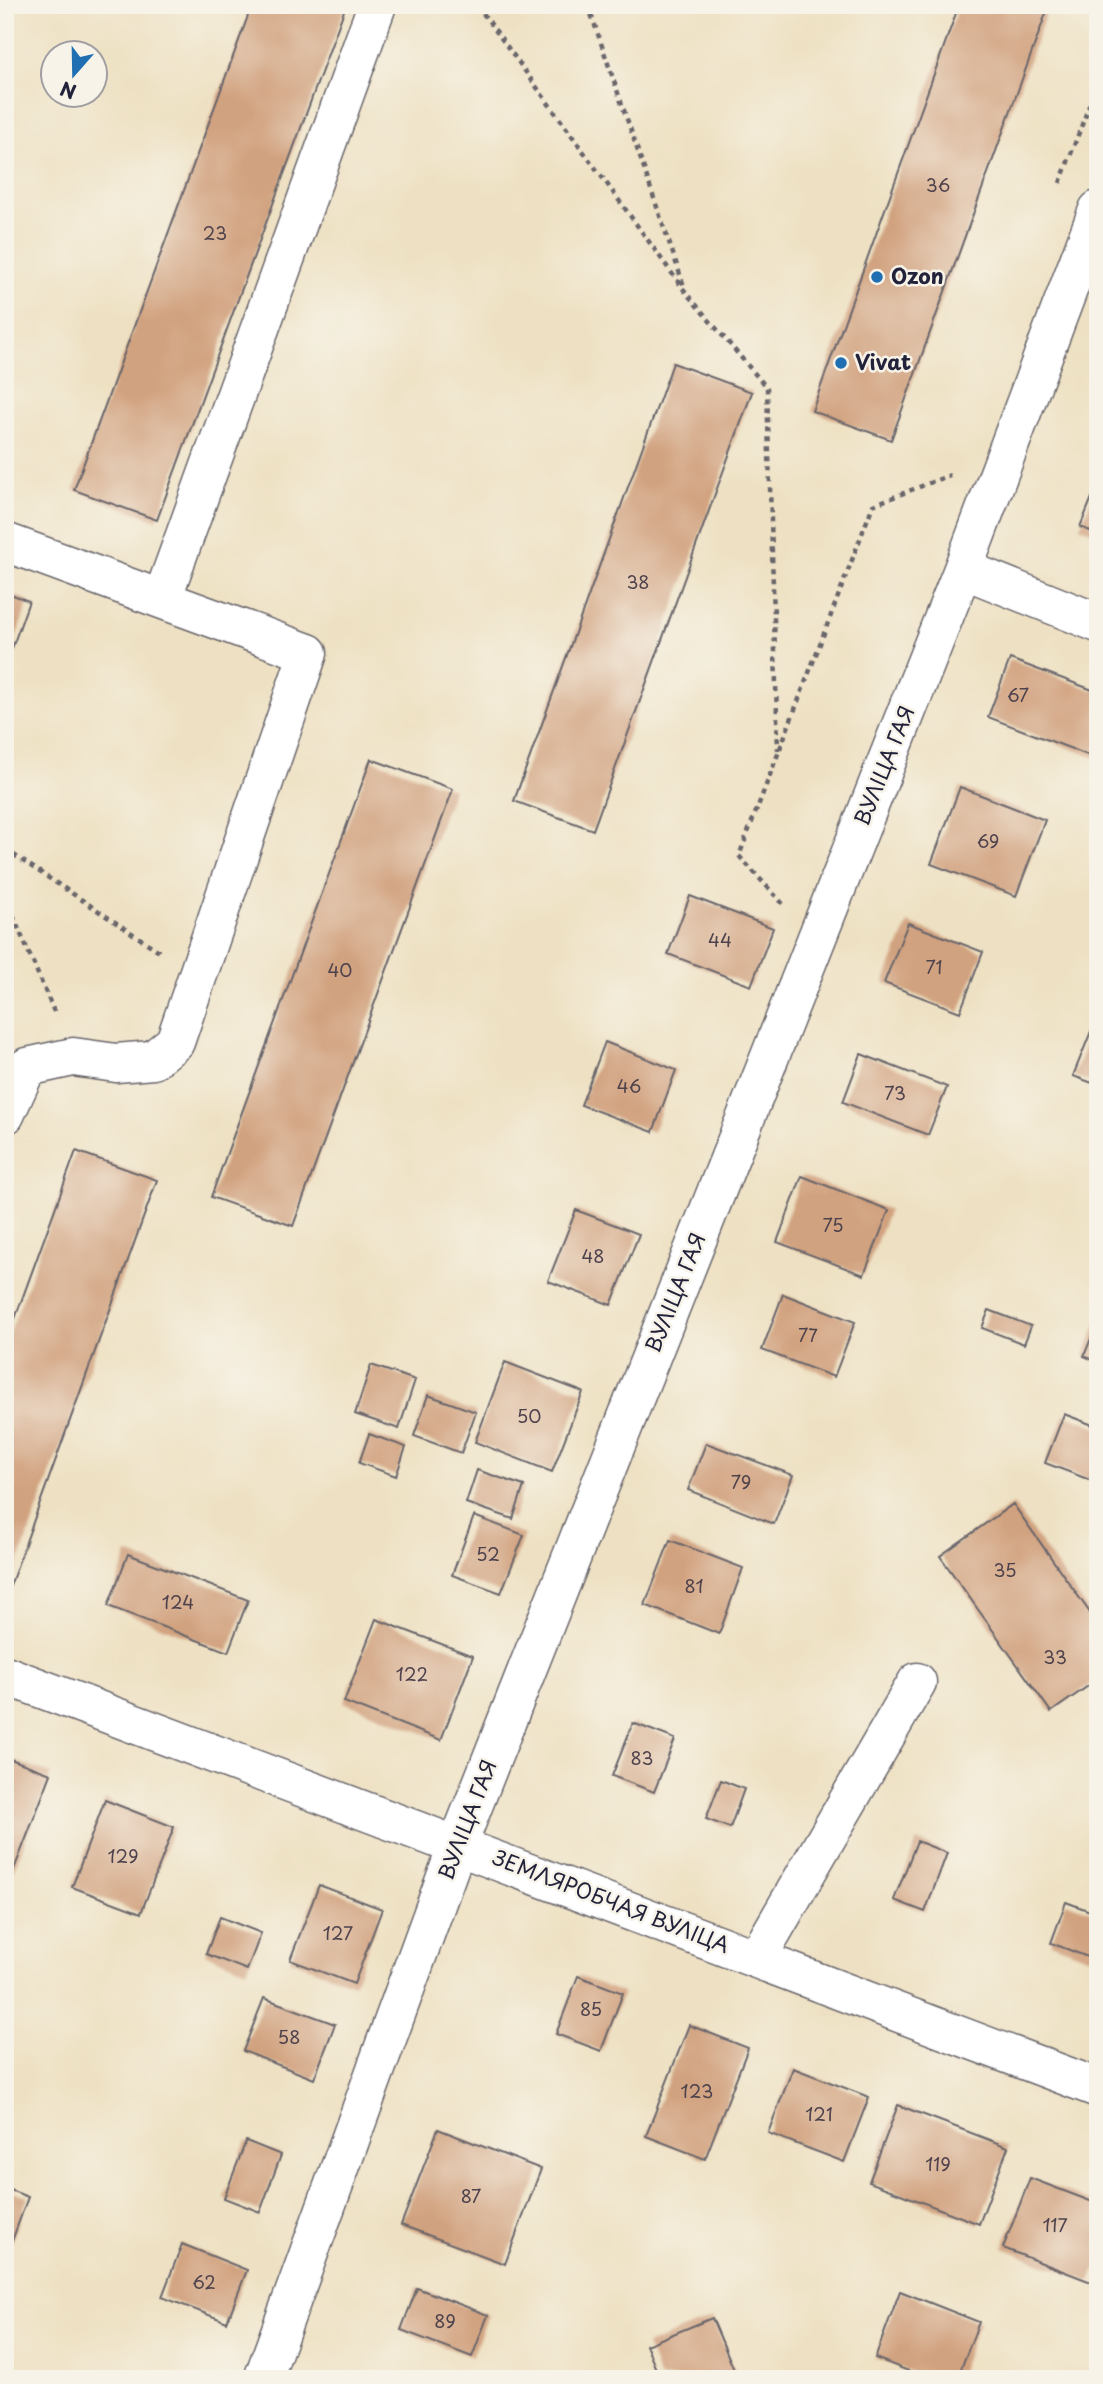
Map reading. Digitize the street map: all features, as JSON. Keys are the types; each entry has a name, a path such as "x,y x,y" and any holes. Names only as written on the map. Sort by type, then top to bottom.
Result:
{"street":[{"path":"162,598 377,5"},
{"name":"ВУЛІЦА ГАЯ","path":"263,2379 458,1844 963,569 1098,210"},
{"path":"5,542 308,653 175,1042 153,1060 116,1063 73,1057 27,1067 5,1115"},
{"path":"963,569 1098,623"},
{"name":"ЗЕМЛЯРОБЧАЯ ВУЛІЦА","path":"5,1675 1098,2088"},
{"path":"757,1958 917,1682"}],"path":[{"path":"477,5 687,294 767,388 778,754"},
{"path":"588,5 687,294"},
{"path":"1059,187 1098,82"},
{"path":"792,914 739,856 873,505 952,474"},
{"path":"5,849 196,976"},
{"path":"5,897 73,1057"}],"building":[{"path":"252,5 346,5 157,520 74,490"},
{"path":"959,5 1049,5 891,440 812,411"},
{"path":"673,363 752,392 593,830 514,801"},
{"path":"1098,483 1098,534 1080,527"},
{"path":"5,592 29,601 6,665 5,665"},
{"path":"1010,659 1098,692 1098,759 988,717"},
{"path":"371,759 453,789 293,1226 211,1197"},
{"path":"960,787 1045,820 1016,896 931,864"},
{"path":"690,896 773,928 751,986 668,954"},
{"path":"908,923 983,952 960,1012 884,983"},
{"path":"1098,1014 1098,1085 1073,1076"},
{"path":"605,1042 676,1070 653,1132 581,1105"},
{"path":"861,1054 947,1087 928,1135 843,1102"},
{"path":"76,1151 157,1180 6,1597 5,1346"},
{"path":"802,1176 889,1210 864,1275 777,1242"},
{"path":"576,1210 639,1234 611,1305 548,1281"},
{"path":"783,1294 855,1322 834,1377 762,1350"},
{"path":"989,1310 1031,1326 1024,1344 982,1328"},
{"path":"1098,1321 1098,1362 1084,1356"},
{"path":"505,1362 583,1392 552,1472 475,1442"},
{"path":"371,1365 415,1380 399,1429 355,1414"},
{"path":"428,1395 476,1412 461,1453 414,1436"},
{"path":"1064,1414 1098,1427 1098,1483 1045,1463"},
{"path":"369,1434 406,1447 396,1476 359,1463"},
{"path":"706,1443 793,1475 774,1524 688,1490"},
{"path":"477,1470 524,1486 513,1519 466,1503"},
{"path":"1013,1504 1098,1624 1098,1679 1051,1712 940,1556"},
{"path":"474,1516 524,1535 501,1593 452,1575"},
{"path":"670,1540 743,1568 719,1634 645,1605"},
{"path":"128,1554 248,1600 228,1652 108,1606"},
{"path":"376,1619 473,1656 441,1740 344,1702"},
{"path":"633,1723 675,1739 654,1792 612,1776"},
{"path":"5,1757 51,1774 13,1872 5,1869"},
{"path":"721,1780 744,1789 730,1828 706,1819"},
{"path":"105,1800 174,1827 141,1913 72,1887"},
{"path":"917,1841 947,1853 925,1912 894,1900"},
{"path":"319,1885 382,1909 354,1984 290,1960"},
{"path":"1066,1902 1098,1914 1098,1961 1051,1943"},
{"path":"220,1917 261,1933 247,1970 206,1954"},
{"path":"578,1976 623,1993 601,2051 556,2034"},
{"path":"264,1998 335,2024 314,2079 243,2051"},
{"path":"689,2025 748,2048 705,2159 646,2136"},
{"path":"793,2068 869,2097 844,2162 768,2133"},
{"path":"898,2105 1008,2147 979,2224 869,2182"},
{"path":"438,2129 541,2169 505,2264 401,2225"},
{"path":"246,2141 281,2155 260,2212 224,2198"},
{"path":"1030,2178 1098,2204 1098,2265 1091,2282 1003,2248"},
{"path":"5,2188 28,2197 9,2249 5,2248"},
{"path":"182,2244 247,2270 227,2322 162,2297"},
{"path":"417,2288 488,2315 472,2357 401,2330"},
{"path":"900,2291 979,2322 957,2379 929,2379 875,2358"},
{"path":"712,2318 738,2379 660,2379 646,2345"},
{"path":"343,2372 359,2379 340,2379"}],"place":[{"name":"Ozon","path":"877,277"},
{"name":"Vivat","path":"841,363"}]}
